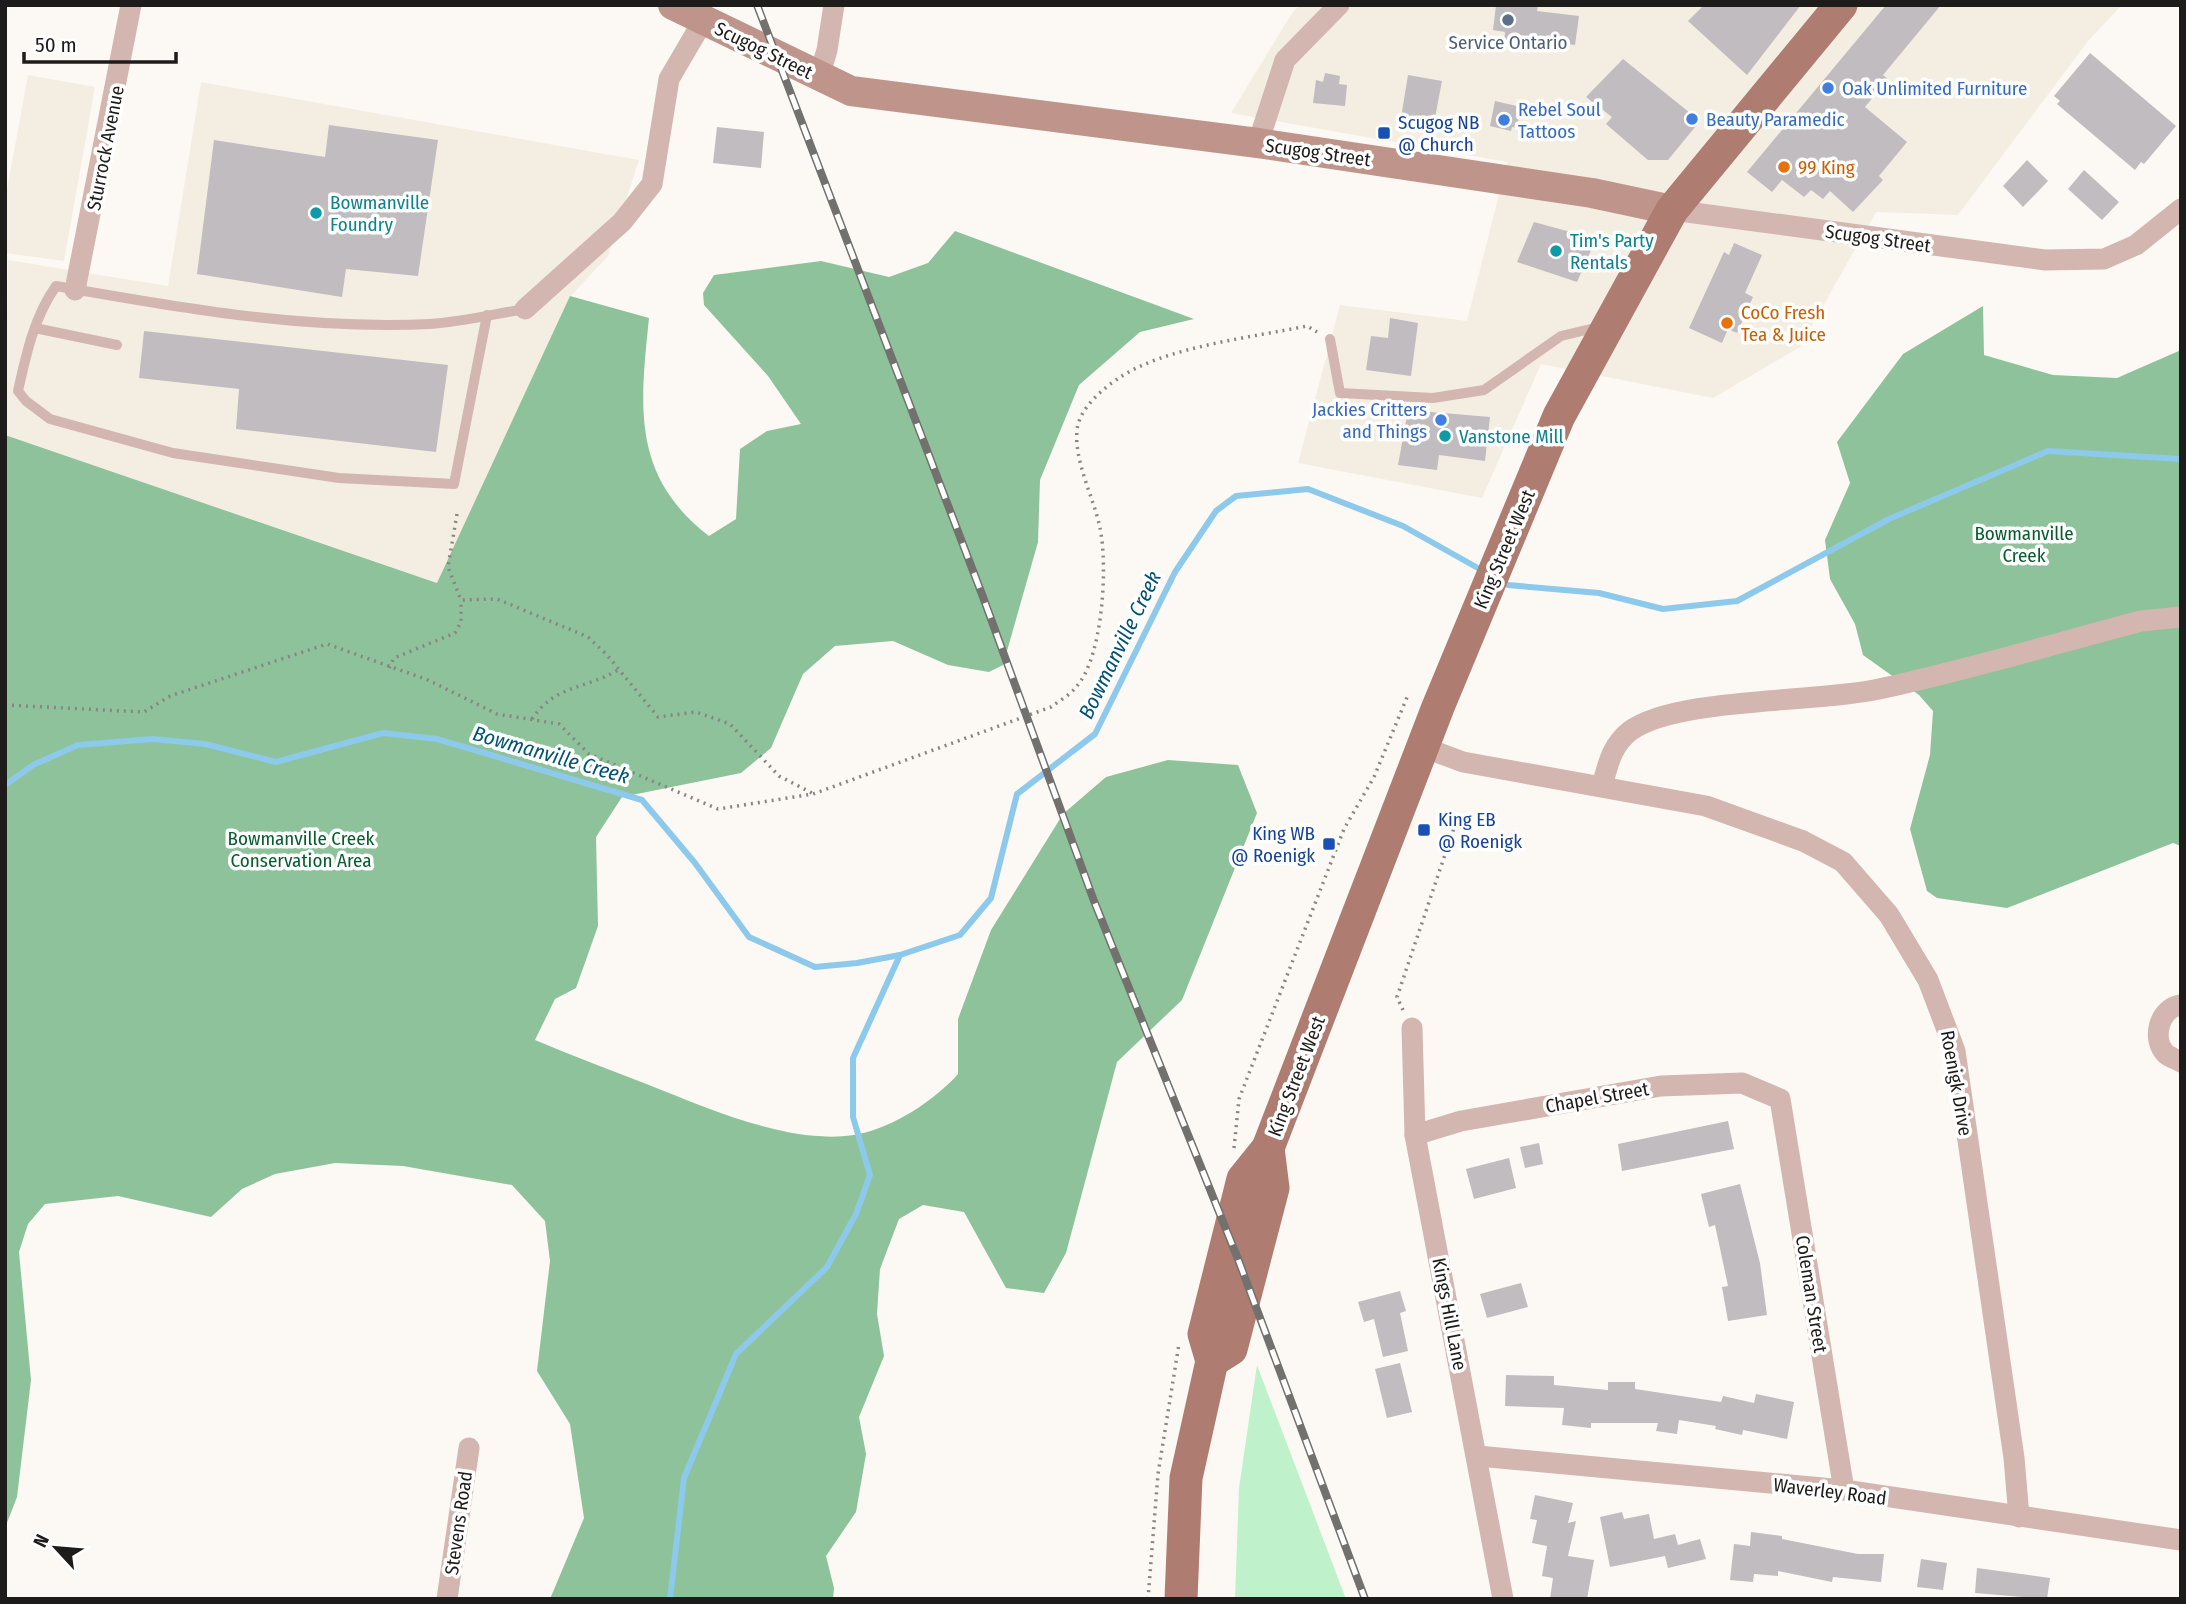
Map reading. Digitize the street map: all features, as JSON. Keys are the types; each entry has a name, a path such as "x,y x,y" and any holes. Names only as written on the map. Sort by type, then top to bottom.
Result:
{"main road":[{"name":"King Street West","path":"1181,1599 1186,1478 1212,1361 1204,1334 1243,1179 1268,1148 1438,707 1559,416 1672,210 1841,5"}],"street":[{"name":"Sturrock Avenue","path":"75,290 131,5"},
{"name":"Scugog Street","path":"673,5 851,91 1258,143 1592,193 1672,210 2045,260 2104,259 2136,244 2181,209"},
{"path":"819,77 827,50 834,5"},
{"path":"1258,143 1284,60 1339,5"},
{"path":"525,309 622,222 652,184 669,79 703,21"},
{"path":"1602,786 1612,750 1630,731 1653,720 1685,712 1877,690 2141,621 2181,617"},
{"name":"Roenigk Drive","path":"1423,747 1463,762 1706,806 1803,841 1843,862 1889,915 1928,980 1955,1051 2014,1458 2019,1517"},
{"path":"2181,1006 2174,1006 2161,1019 2157,1037 2165,1053 2181,1062"},
{"name":"Kings Hill Lane","path":"1412,1028 1415,1135 1503,1599"},
{"name":"Chapel Street","path":"1415,1135 1461,1122 1661,1086 1742,1083 1780,1099"},
{"name":"Coleman Street","path":"1780,1099 1844,1490"},
{"name":"Stevens Road","path":"447,1599 469,1448"},
{"name":"Waverley Road","path":"1478,1456 1844,1490 2181,1540"}],"lane":[{"path":"487,315 454,484 339,478 173,453 50,419 26,401 18,391 35,328 45,302 56,286 189,309 294,322 432,324 487,315 525,309"},
{"path":"1330,339 1340,393 1433,398 1484,390 1560,336 1607,325"},
{"path":"35,328 117,345"}],"path":[{"path":"5,705 144,712 170,696 327,644 428,680 497,714 559,724 589,754 718,810 813,794 1051,707 1077,687 1093,657 1104,575 1101,530 1081,458 1077,429 1093,398 1121,376 1171,355 1307,326 1330,339"},
{"path":"389,668 394,657 455,634 461,622 461,600 448,567 457,514"},
{"path":"461,600 497,599 587,637 658,717 696,712 730,724 779,776 813,794"},
{"path":"532,719 544,701 567,689 596,683 618,670"},
{"path":"1412,1028 1396,998 1456,822 1444,810"}],"shaded area":[{"path":"1300,5 2122,5 2088,41 1958,215 1876,212 1800,347 1713,398 1541,364 1482,498 1298,463 1340,305 1467,321 1507,162 1231,113 1292,13"},
{"path":"28,75 95,87 64,261 5,253 5,200"},
{"path":"201,82 639,160 608,256 570,297 438,583 5,435 8,260 168,286"}],"green space":[{"name":"Bowmanville Creek Conservation Area","path":"955,231 1194,319 1140,332 1079,385 1040,480 1038,542 1003,665 989,672 948,665 893,641 835,646 803,674 771,748 741,773 622,797 596,837 598,926 576,988 555,999 535,1040 698,1105 780,1131 834,1137 872,1130 913,1111 958,1074 958,1019 991,930 1063,814 1106,777 1168,760 1238,765 1257,813 1182,1000 1117,1062 1066,1253 1044,1293 1006,1288 964,1212 923,1205 899,1219 880,1269 877,1314 884,1356 859,1417 866,1454 856,1512 826,1556 834,1588 833,1599 550,1599 584,1518 570,1424 537,1371 550,1261 545,1221 512,1185 403,1166 335,1163 275,1174 242,1189 211,1217 118,1196 45,1204 28,1224 19,1252 31,1380 17,1497 5,1528 5,435 437,583 570,296 649,318 643,410 646,438 653,464 665,489 684,513 709,536 736,519 740,449 767,431 801,424 768,376 704,305 703,293 714,275 821,261 889,277 928,263"},
{"name":"Bowmanville Creek","path":"1983,306 1984,355 2053,375 2117,378 2181,350 2181,846 2173,843 2007,908 1937,898 1927,891 1910,829 1930,755 1933,711 1919,695 1863,655 1855,624 1830,579 1825,540 1850,483 1837,442 1903,354"},
{"path":"1257,1365 1346,1599 1235,1599 1239,1488"}],"building":[{"path":"1496,5 1538,5 1537,11 1579,16 1575,45 1533,39 1532,49 1504,46 1505,32 1493,30"},
{"path":"1704,5 1801,5 1747,75 1688,21"},
{"path":"1886,5 1941,5 1883,75 1888,79 1865,107 1907,142 1879,176 1883,180 1853,212 1830,191 1823,199 1811,190 1804,197 1782,180 1772,192 1747,172"},
{"path":"2090,53 2176,126 2144,164 2141,162 2135,170 2057,104 2060,101 2054,96"},
{"path":"1623,59 1700,121 1668,160 1648,160 1606,124 1612,117 1586,97"},
{"path":"1325,73 1340,76 1339,84 1347,85 1345,106 1313,103 1316,80 1323,82"},
{"path":"1408,75 1442,81 1434,123 1401,118"},
{"path":"1495,101 1521,107 1517,128 1512,127 1511,131 1490,126"},
{"name":"Bowmanville Foundry","path":"329,125 438,140 418,276 346,269 342,297 197,274 214,140 325,157"},
{"path":"717,127 764,132 761,168 713,163"},
{"path":"2027,160 2048,181 2023,207 2003,186"},
{"path":"2084,170 2119,202 2102,220 2068,189"},
{"name":"Tim's Party Rentals","path":"1534,222 1596,239 1577,282 1517,262"},
{"path":"1734,243 1762,255 1745,293 1753,297 1737,333 1728,329 1722,343 1689,328 1724,252 1729,255"},
{"path":"1390,318 1418,323 1411,376 1366,370 1371,336 1388,338"},
{"path":"144,331 448,365 436,452 236,429 239,389 139,378"},
{"name":"Vanstone Mill","path":"1408,410 1490,417 1485,461 1439,455 1437,470 1398,465"},
{"path":"1728,1121 1734,1149 1622,1171 1618,1144"},
{"path":"1539,1143 1543,1164 1525,1168 1520,1147"},
{"path":"1509,1158 1516,1188 1474,1199 1466,1169"},
{"path":"1740,1184 1760,1263 1767,1315 1728,1321 1722,1287 1728,1286 1715,1225 1709,1227 1701,1194"},
{"path":"1521,1283 1528,1307 1487,1318 1480,1294"},
{"path":"1400,1291 1406,1311 1400,1313 1408,1351 1383,1357 1374,1319 1364,1322 1358,1302"},
{"path":"1400,1363 1412,1412 1387,1418 1375,1369"},
{"path":"1506,1375 1554,1376 1554,1385 1608,1390 1608,1382 1635,1382 1635,1389 1721,1402 1723,1396 1754,1403 1756,1394 1794,1402 1787,1439 1743,1430 1742,1435 1715,1429 1716,1426 1679,1420 1677,1434 1656,1431 1658,1423 1591,1423 1591,1428 1562,1425 1564,1408 1505,1406"},
{"path":"1535,1495 1573,1503 1568,1523 1576,1521 1568,1556 1594,1560 1587,1599 1550,1599 1553,1578 1542,1576 1547,1546 1532,1543 1537,1520 1530,1519"},
{"path":"1622,1512 1624,1519 1649,1514 1654,1539 1675,1534 1678,1545 1700,1539 1706,1559 1668,1568 1665,1556 1610,1567 1600,1517"},
{"path":"1751,1532 1782,1536 1782,1539 1858,1554 1884,1554 1881,1582 1833,1577 1832,1582 1778,1571 1778,1576 1754,1574 1753,1582 1730,1580 1734,1544 1750,1546"},
{"path":"1921,1559 1947,1563 1943,1590 1917,1587"},
{"path":"1977,1568 2050,1578 2047,1599 1975,1593"}],"waterway":[{"name":"Bowmanville Creek","path":"1500,581 1508,585 1599,593 1663,609 1737,601 1889,519 2048,451 2181,459"},
{"name":"Bowmanville Creek","path":"5,785 33,765 78,745 153,739 205,744 276,762 383,733 437,739 642,800 695,863 749,937 815,967 857,963 900,955 960,935 991,898 1017,794 1095,734 1175,572 1216,511 1236,496 1308,489 1403,526 1485,572"},
{"path":"670,1599 684,1478 736,1354 827,1267 856,1214 870,1175 853,1117 853,1058 900,955"}],"railway":[{"path":"757,5 983,597 1094,901 1238,1259 1365,1599"}],"place":[{"name":"Service Ontario","path":"1508,20"},
{"name":"Oak Unlimited Furniture","path":"1828,88"},
{"name":"Beauty Paramedic","path":"1692,119"},
{"name":"Rebel Soul Tattoos","path":"1504,120"},
{"name":"Scugog NB @ Church","path":"1384,133"},
{"name":"99 King","path":"1784,167"},
{"name":"Bowmanville Foundry","path":"316,213"},
{"name":"Tim's Party Rentals","path":"1556,251"},
{"name":"CoCo Fresh Tea & Juice","path":"1727,323"},
{"name":"Jackies Critters and Things","path":"1441,420"},
{"name":"Vanstone Mill","path":"1445,436"},
{"name":"King EB @ Roenigk","path":"1424,830"},
{"name":"King WB @ Roenigk","path":"1329,844"}]}
